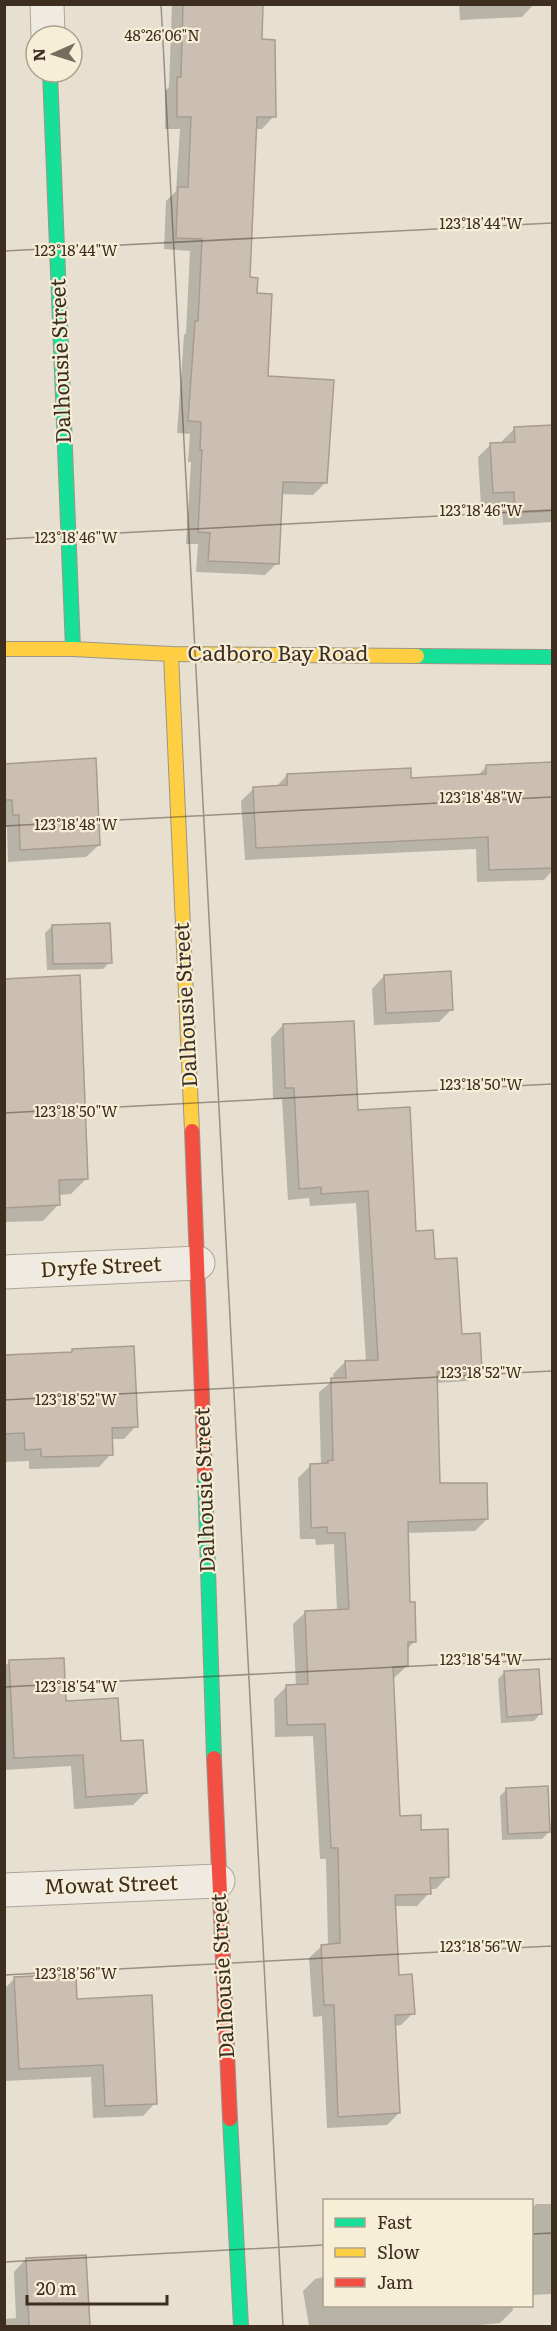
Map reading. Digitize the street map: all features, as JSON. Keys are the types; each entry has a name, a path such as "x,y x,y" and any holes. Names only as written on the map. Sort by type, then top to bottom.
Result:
{"street":[{"path":"47,4 48,24"},
{"name":"Dalhousie Street","path":"50,84 73,649"},
{"name":"Cadboro Bay Road","path":"4,649 73,649 171,654 552,657"},
{"name":"Dalhousie Street","path":"171,654 198,1263 218,1881 242,2326"},
{"name":"Dryfe Street","path":"4,1272 198,1263"},
{"name":"Mowat Street","path":"4,1890 218,1881"}],"building":[{"path":"183,4 263,4 262,39 275,40 276,117 257,117 250,277 258,278 257,293 272,294 268,376 334,380 327,483 283,482 279,564 208,561 210,533 198,532 201,422 188,421 195,321 198,321 202,239 176,238 178,187 188,187 191,117 177,117 177,77 181,77"},
{"path":"552,425 552,511 515,513 514,492 493,493 490,443 515,442 514,427"},
{"path":"96,758 100,845 20,850 19,815 13,815 12,800 4,800 4,764"},
{"path":"552,762 552,868 489,870 488,837 256,848 253,787 287,785 287,774 411,768 411,778 486,774 486,765"},
{"path":"110,923 112,963 53,964 52,925"},
{"path":"451,971 453,1010 386,1013 384,975"},
{"path":"80,975 88,1179 59,1180 60,1205 4,1208 4,979"},
{"path":"354,1021 358,1110 410,1107 416,1231 433,1230 435,1259 457,1258 462,1334 480,1333 482,1370 437,1372 440,1483 487,1483 488,1519 408,1522 410,1602 415,1602 416,1642 408,1642 408,1666 393,1667 400,1816 421,1815 421,1830 448,1829 449,1877 430,1878 431,1894 395,1895 399,1975 412,1974 415,2014 395,2015 400,2113 338,2117 334,2005 324,2005 321,1945 340,1943 338,1848 331,1848 325,1724 287,1725 286,1685 308,1684 305,1611 349,1609 345,1533 327,1533 327,1527 311,1528 310,1464 328,1463 327,1461 333,1460 331,1378 346,1378 345,1361 378,1360 368,1191 321,1194 321,1187 299,1189 294,1088 285,1088 283,1024"},
{"path":"134,1346 138,1427 112,1428 113,1455 45,1457 41,1456 41,1449 25,1450 24,1433 4,1434 4,1355"},
{"path":"64,1658 66,1701 118,1698 121,1741 143,1740 147,1793 86,1797 83,1755 14,1758 9,1660"},
{"path":"539,1669 542,1714 507,1717 504,1671"},
{"path":"548,1786 550,1832 508,1834 506,1788"},
{"path":"76,1974 77,1999 152,1995 157,2104 105,2106 103,2065 19,2069 14,1977"},
{"path":"86,2255 90,2326 29,2326 26,2258"}],"traffic: fast":[{"path":"50,84 73,649"},
{"path":"417,656 552,657"},
{"path":"205,1475 214,1758"},
{"path":"230,2119 241,2326"}],"traffic: slow":[{"path":"4,649 73,649 171,654 417,656"},
{"path":"171,654 192,1131"}],"traffic: jam":[{"path":"192,1131 205,1475"},
{"path":"214,1758 230,2119"}]}
